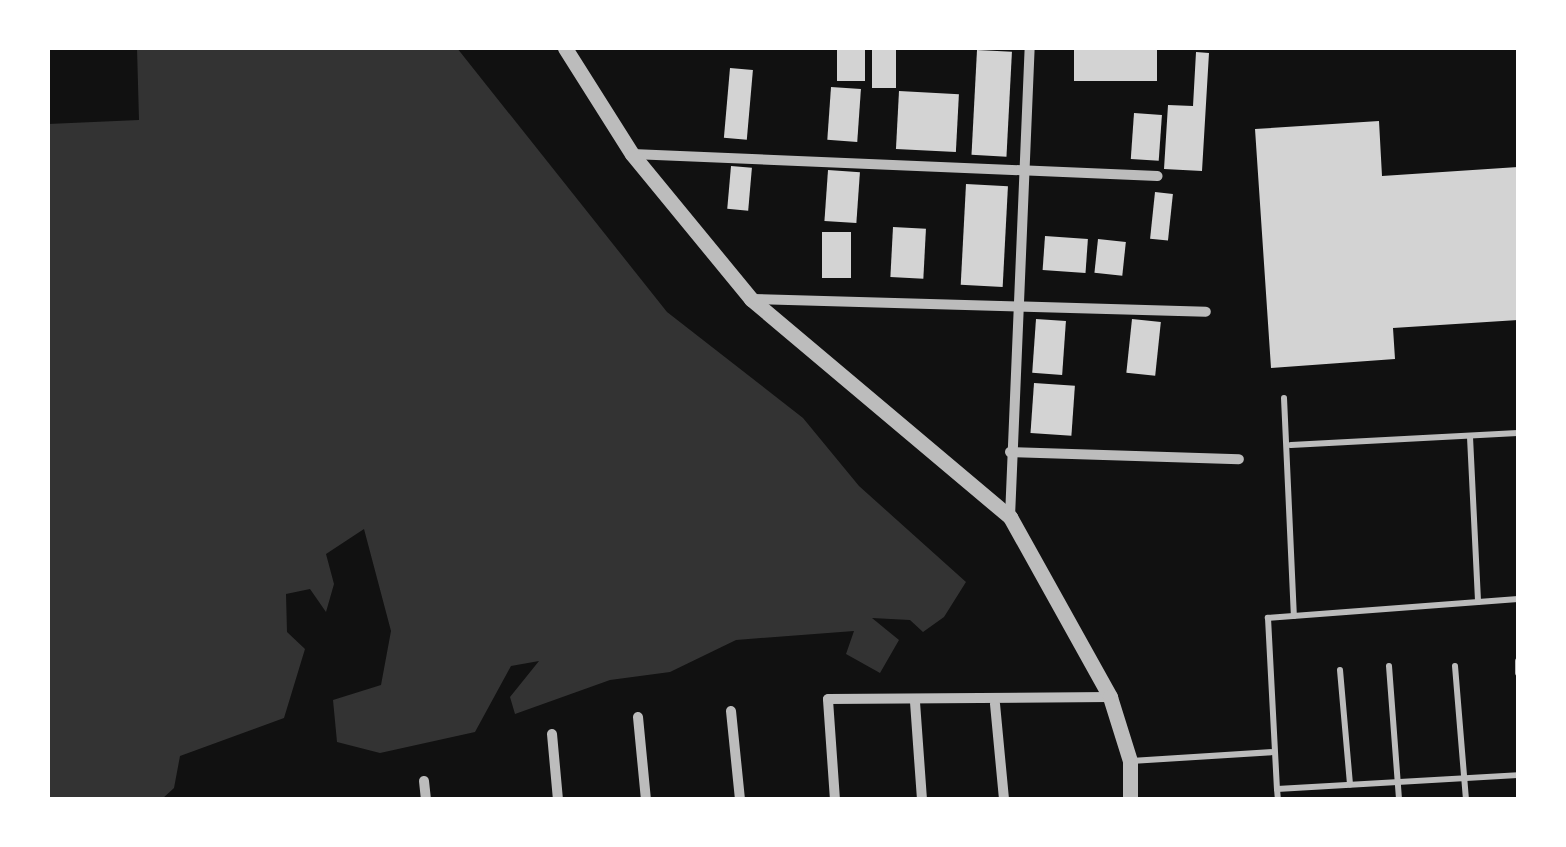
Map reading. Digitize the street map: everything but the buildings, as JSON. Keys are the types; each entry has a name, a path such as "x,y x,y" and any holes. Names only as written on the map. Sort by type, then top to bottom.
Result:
{"street":[{"path":"565,48 632,154 750,298 1010,518 1110,697 1130,761 1130,800"},
{"path":"1010,518 1030,48"},
{"path":"632,154 1158,176"},
{"path":"750,298 1206,312"},
{"path":"1010,452 1239,458"},
{"path":"835,800 828,699 995,704 1110,697"},
{"path":"915,702 922,800"},
{"path":"995,704 1004,800"},
{"path":"731,711 740,800"},
{"path":"638,716 646,800"},
{"path":"552,734 558,800"},
{"path":"424,782 426,800"}],"lane":[{"path":"1284,398 1291,445 1294,616"},
{"path":"1291,445 1518,434"},
{"path":"1470,437 1478,602"},
{"path":"1278,800 1268,618 1518,599"},
{"path":"1518,661 1518,673"},
{"path":"1389,666 1399,800"},
{"path":"1456,666 1466,800"},
{"path":"1340,670 1350,785"},
{"path":"1130,761 1274,752"},
{"path":"1277,789 1518,775"}],"shaded area":[{"path":"137,48 457,48 667,312 803,418 859,486 966,582 944,617 923,632 910,620 872,618 899,640 880,673 846,654 854,631 736,640 670,672 610,680 515,714 510,697 539,661 511,666 475,732 380,753 337,742 333,700 381,685 391,631 364,529 326,554 334,584 326,612 310,589 286,594 287,632 305,649 284,718 180,756 174,788 162,799 48,799 48,124 139,120"}]}
